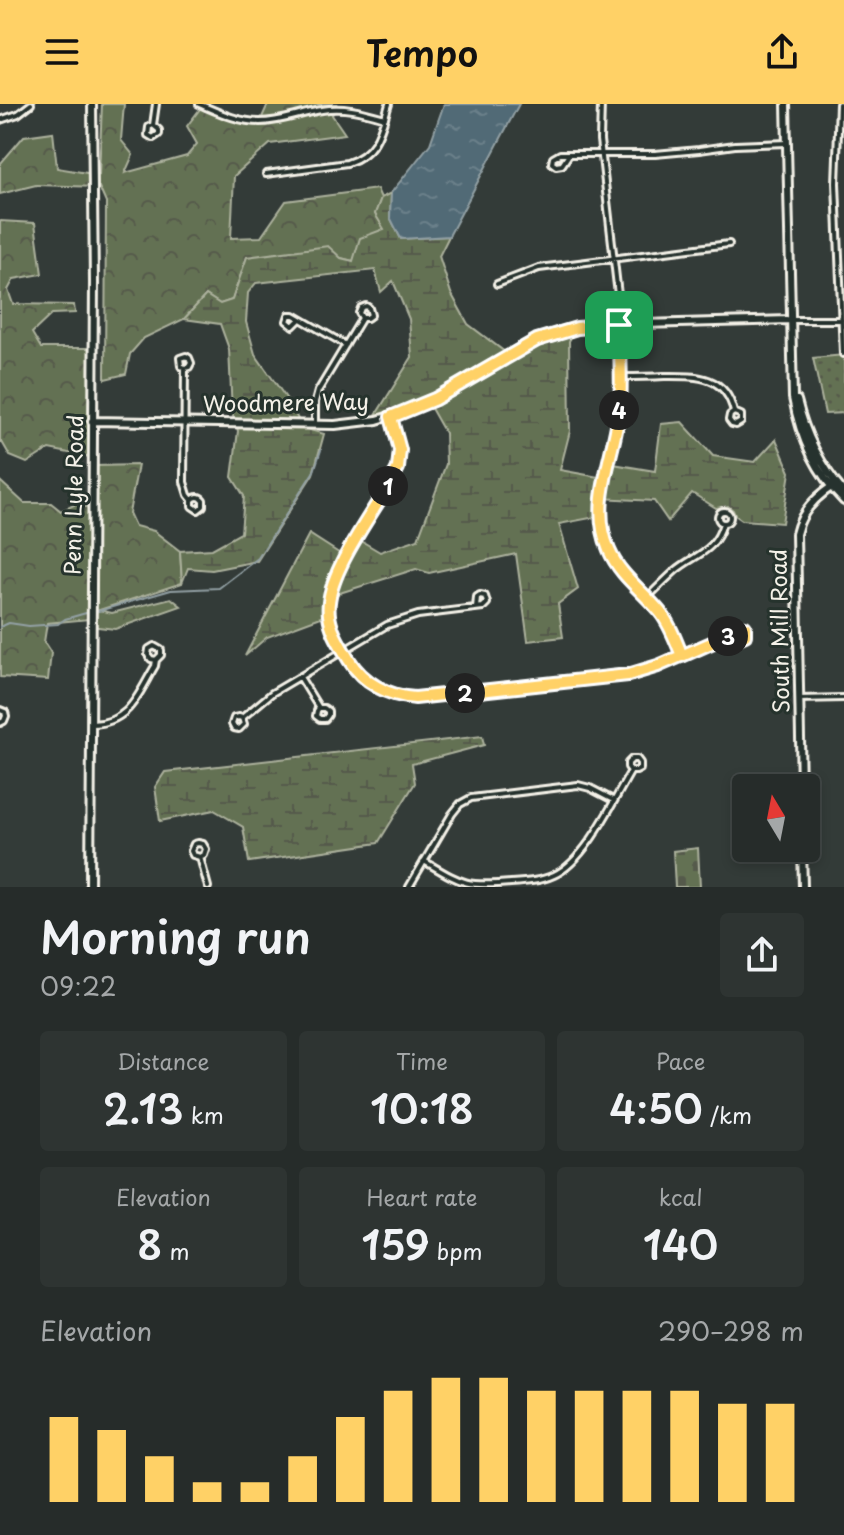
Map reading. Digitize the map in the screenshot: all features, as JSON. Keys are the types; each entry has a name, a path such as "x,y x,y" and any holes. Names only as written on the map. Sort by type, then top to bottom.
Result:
{"street":[{"path":"0,120 18,114 31,104"},
{"name":"Penn Lyle Road","path":"90,887 92,104"},
{"path":"153,125 156,104"},
{"path":"199,104 251,121 272,121 331,109 352,110 385,118"},
{"path":"266,174 347,163 359,158 375,144 389,104"},
{"path":"601,104 599,128 619,325 620,377 618,416 601,498 601,519 613,559 665,618 682,656"},
{"path":"786,104 792,369 809,439 844,501"},
{"path":"839,104 836,183 843,354"},
{"path":"568,156 677,153 735,145 787,143"},
{"path":"836,183 844,183"},
{"path":"497,284 539,268 729,244"},
{"path":"315,425 318,391 362,318"},
{"path":"300,319 346,345"},
{"name":"Woodmere Way","path":"92,421 352,424 391,417 435,399 537,340 577,328 842,320"},
{"path":"185,368 183,476 192,500"},
{"path":"620,377 705,378 722,390 734,412"},
{"path":"391,417 400,450 398,468 335,575 328,608 331,624 344,651 358,672 371,684 388,692 415,698 628,675 648,670 734,633"},
{"path":"833,485 844,493"},
{"name":"South Mill Road","path":"801,774 796,534 804,512 833,485"},
{"path":"647,598 673,572 708,550 717,539 723,523"},
{"path":"242,718 272,693 387,625 407,617 476,608"},
{"path":"90,724 108,723 125,713 156,660"},
{"path":"300,677 319,708"},
{"path":"799,699 844,698"},
{"path":"0,710 6,716 0,723"},
{"path":"424,861 471,886 547,878 563,871 582,854 631,771"},
{"path":"409,887 455,809 471,798 578,785 613,800"},
{"path":"200,857 208,887"},
{"path":"802,862 803,887"}],"green space":[{"path":"102,104 124,104 121,140 133,155 125,173 187,156 197,144 187,126 203,105 234,118 260,122 268,104 337,104 332,115 345,134 270,144 234,176 231,238 261,237 286,201 377,189 381,198 375,214 385,229 353,261 341,258 247,257 232,300 220,304 206,295 184,319 144,338 130,354 126,374 105,379 106,203 99,187 36,185 0,194 0,164 24,136 53,132 57,168 99,175"},
{"path":"391,193 390,217 401,239 449,236 439,256 451,293 468,324 509,355 576,329 569,341 570,431 560,470 604,478 607,463 655,471 661,424 682,422 713,456 755,462 776,439 790,472 782,523 742,520 728,506 716,508 692,493 668,521 654,501 601,498 601,516 559,524 578,589 558,604 563,637 528,641 516,554 429,573 416,569 330,596 329,614 267,637 245,656 309,534 345,557 358,539 380,552 418,539 446,464 445,433 428,403 372,421 412,357 409,319 393,281 381,292 375,270 256,283 248,293 246,322 255,354 303,428 324,434 313,474 257,561 212,570 188,568 182,583 180,551 212,549 241,533 244,496 232,477 238,431 232,413 229,349 220,324 184,319 206,295 220,304 232,300 247,257 328,246 341,258 353,261 360,238 384,229 375,214 381,198"},
{"path":"0,221 35,223 42,274 14,279 8,290 13,304 74,305 75,313 52,314 32,333 41,348 90,348 94,458 49,449 27,463 10,456 0,442"},
{"path":"844,355 844,413 825,414 813,358"},
{"path":"138,465 129,513 135,526 154,531 180,551 182,583 99,610 112,613 171,598 181,606 115,629 90,626 89,619 47,623 44,642 51,653 48,680 0,677 0,481 24,503 51,503 61,511 78,503 92,510 94,466"},
{"path":"482,736 484,745 412,764 415,783 378,843 249,862 243,827 214,810 160,821 155,787 165,772"},
{"path":"698,848 700,887 675,887 673,851"}],"water":[{"path":"444,104 519,104 449,236 401,239 390,217 391,193 430,144"}],"waterway":[{"path":"95,612 171,590 219,588 258,558 314,471 321,450"},
{"path":"0,627 9,623 29,626 58,624 86,613"}],"route":[{"path":"619,325 577,328 537,340 435,399 391,417 400,450 398,468 335,575 328,599 335,634 351,664 371,684 388,692 415,698 628,675 648,670 658,666 734,633 737,626 745,627 745,635 738,637 734,633 682,656 665,618 626,577 609,550 602,530 601,508 620,404 619,325"}]}
